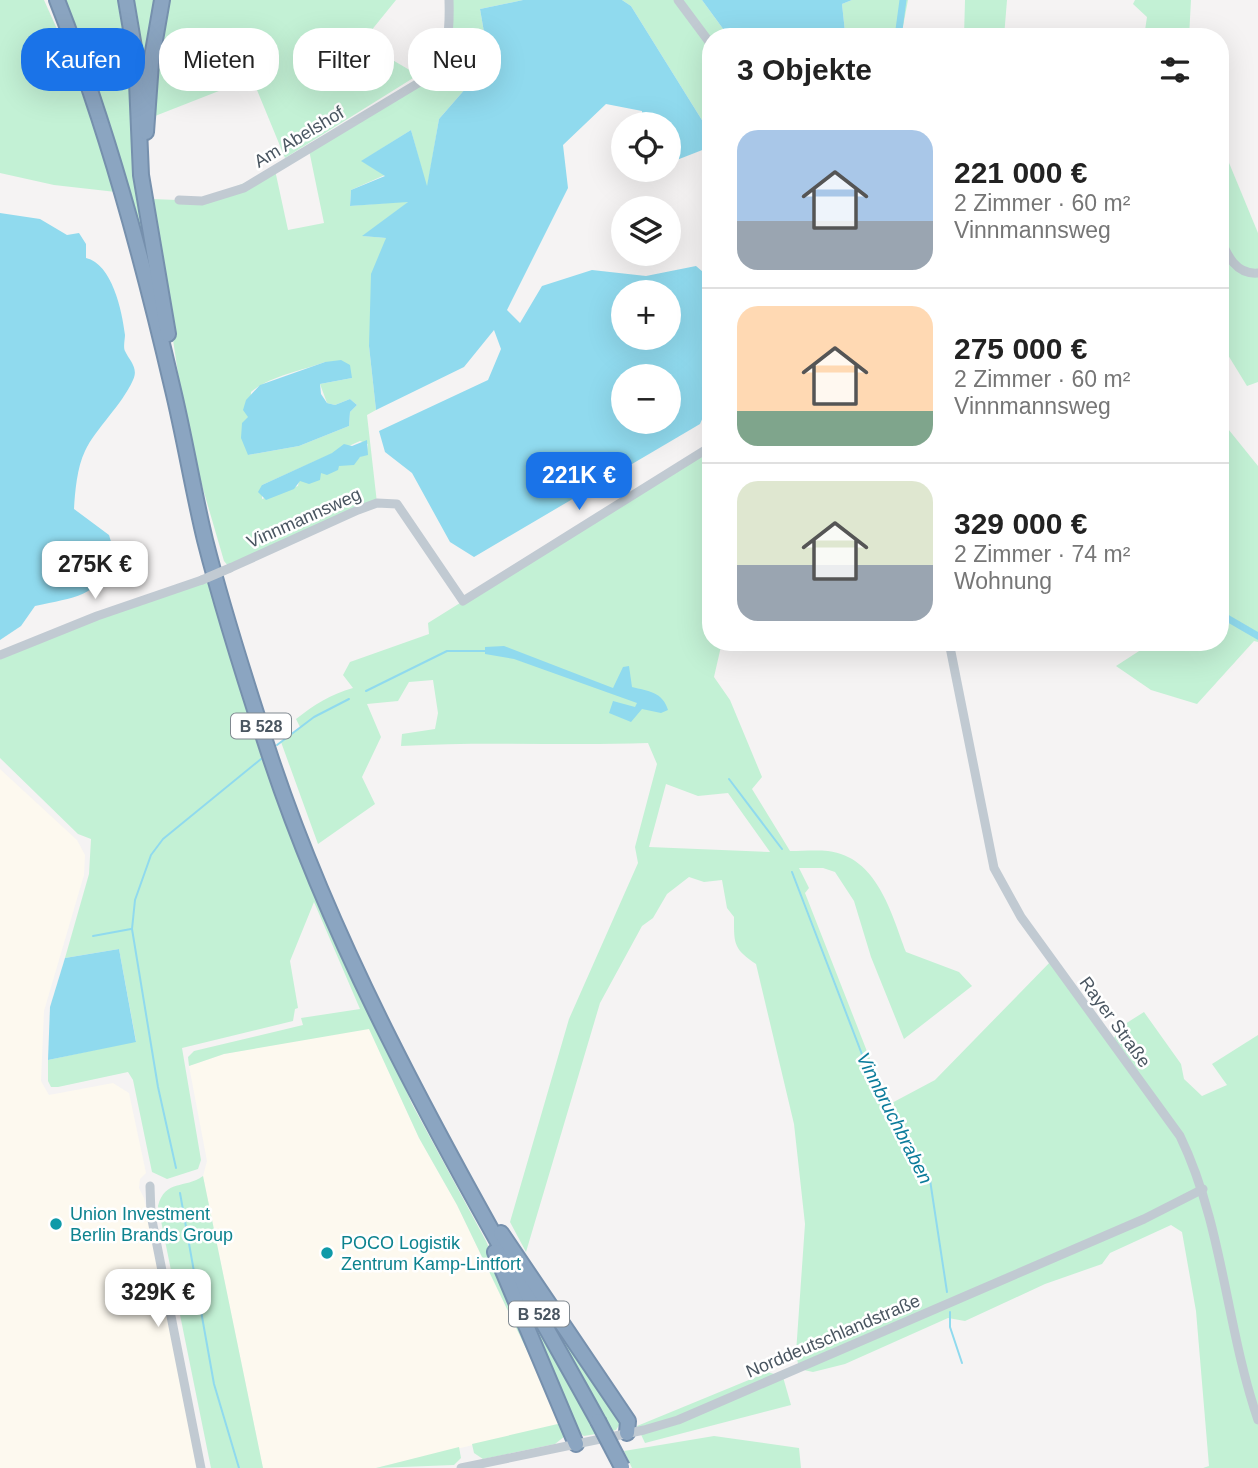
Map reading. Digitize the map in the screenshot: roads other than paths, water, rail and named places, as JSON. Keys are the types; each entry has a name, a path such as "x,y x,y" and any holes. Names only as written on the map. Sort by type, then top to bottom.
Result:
{"highway":[{"path":"57,0 115,164 173,391"},
{"path":"126,0 134,36 137,136 173,362 173,391"},
{"path":"150,224 146,118 151,63 162,0"},
{"name":"B 528","path":"173,391 206,544 275,771 333,916 394,1047 622,1468"},
{"path":"479,1208 518,1256 597,1372 628,1421 627,1433"},
{"path":"479,1208 576,1444"}],"street":[{"name":"Am Abelshof","path":"179,200 202,201 244,188 425,79 439,66 444,55 450,33 449,0"},
{"path":"678,0 702,32"},
{"path":"1229,258 1231,262 1251,274 1258,274"},
{"name":"Vinnmannsweg","path":"0,655 97,616 230,569 358,509 377,503 397,504 463,601 702,452"},
{"name":"Rayer Straße","path":"951,651 994,868 1021,917 1180,1136 1203,1189 1236,1347 1258,1420"},
{"path":"150,1186 151,1215 201,1468"},
{"name":"Norddeutschlandstraße","path":"461,1468 660,1426 1144,1219 1203,1189"}],"water":[{"path":"523,0 622,0 631,6 702,120 702,150 681,158 681,112 642,112 606,104 563,145 568,188 507,310 520,323 542,286 592,270 646,276 696,266 702,271 700,424 474,557 450,542 412,473 385,452 379,431 488,380 501,349 494,330 464,367 376,410 369,346 371,274 386,238 362,236 408,202 350,206 351,190 385,176 361,161 411,130 427,186 439,119 463,91 501,91 501,28 483,28 480,9"},
{"path":"702,0 852,0 842,4 845,28 722,28"},
{"path":"0,213 40,219 67,235 79,233 86,244 86,258 103,269 114,289 124,325 124,349 133,364 135,376 85,451 78,472 75,495 74,509 109,535 116,558 101,581 92,588 83,594 35,606 21,626 0,640"},
{"path":"341,360 350,365 352,378 320,384 321,394 327,403 335,405 350,399 357,405 350,412 349,426 299,446 248,455 241,438 242,423 248,417 243,410 246,400 260,385 325,362"},
{"path":"367,440 368,455 360,457 354,465 339,466 338,470 327,475 321,473 320,480 309,484 300,481 294,489 266,500 258,492 262,485 332,453 344,444 352,446"},
{"path":"504,646 613,688 623,667 629,666 632,687 659,696 668,710 661,713 642,709 631,722 609,713 613,701 635,707 637,703 514,659 485,654 485,647"},
{"path":"119,949 136,1042 48,1060 50,1007 65,958"}],"waterway":[{"path":"899,28 903,0"},
{"path":"1229,619 1258,636"},
{"path":"366,691 447,651 485,651"},
{"path":"277,745 314,717 349,699"},
{"path":"176,1168 158,1087 132,929 135,900 151,855 163,839 261,759"},
{"name":"Vinnbruchbraben","path":"729,779 782,849"},
{"name":"Vinnbruchbraben","path":"792,872 873,1083 930,1180 947,1292"},
{"path":"93,936 131,929"},
{"path":"180,1193 214,1384 239,1468"},
{"name":"Vinnbruchbraben","path":"950,1312 950,1327 962,1363"}],"place":[{"name":"Union Investment Berlin Brands Group","path":"56,1224"},
{"name":"POCO Logistik Zentrum Kamp-Lintfort","path":"327,1253"}]}
